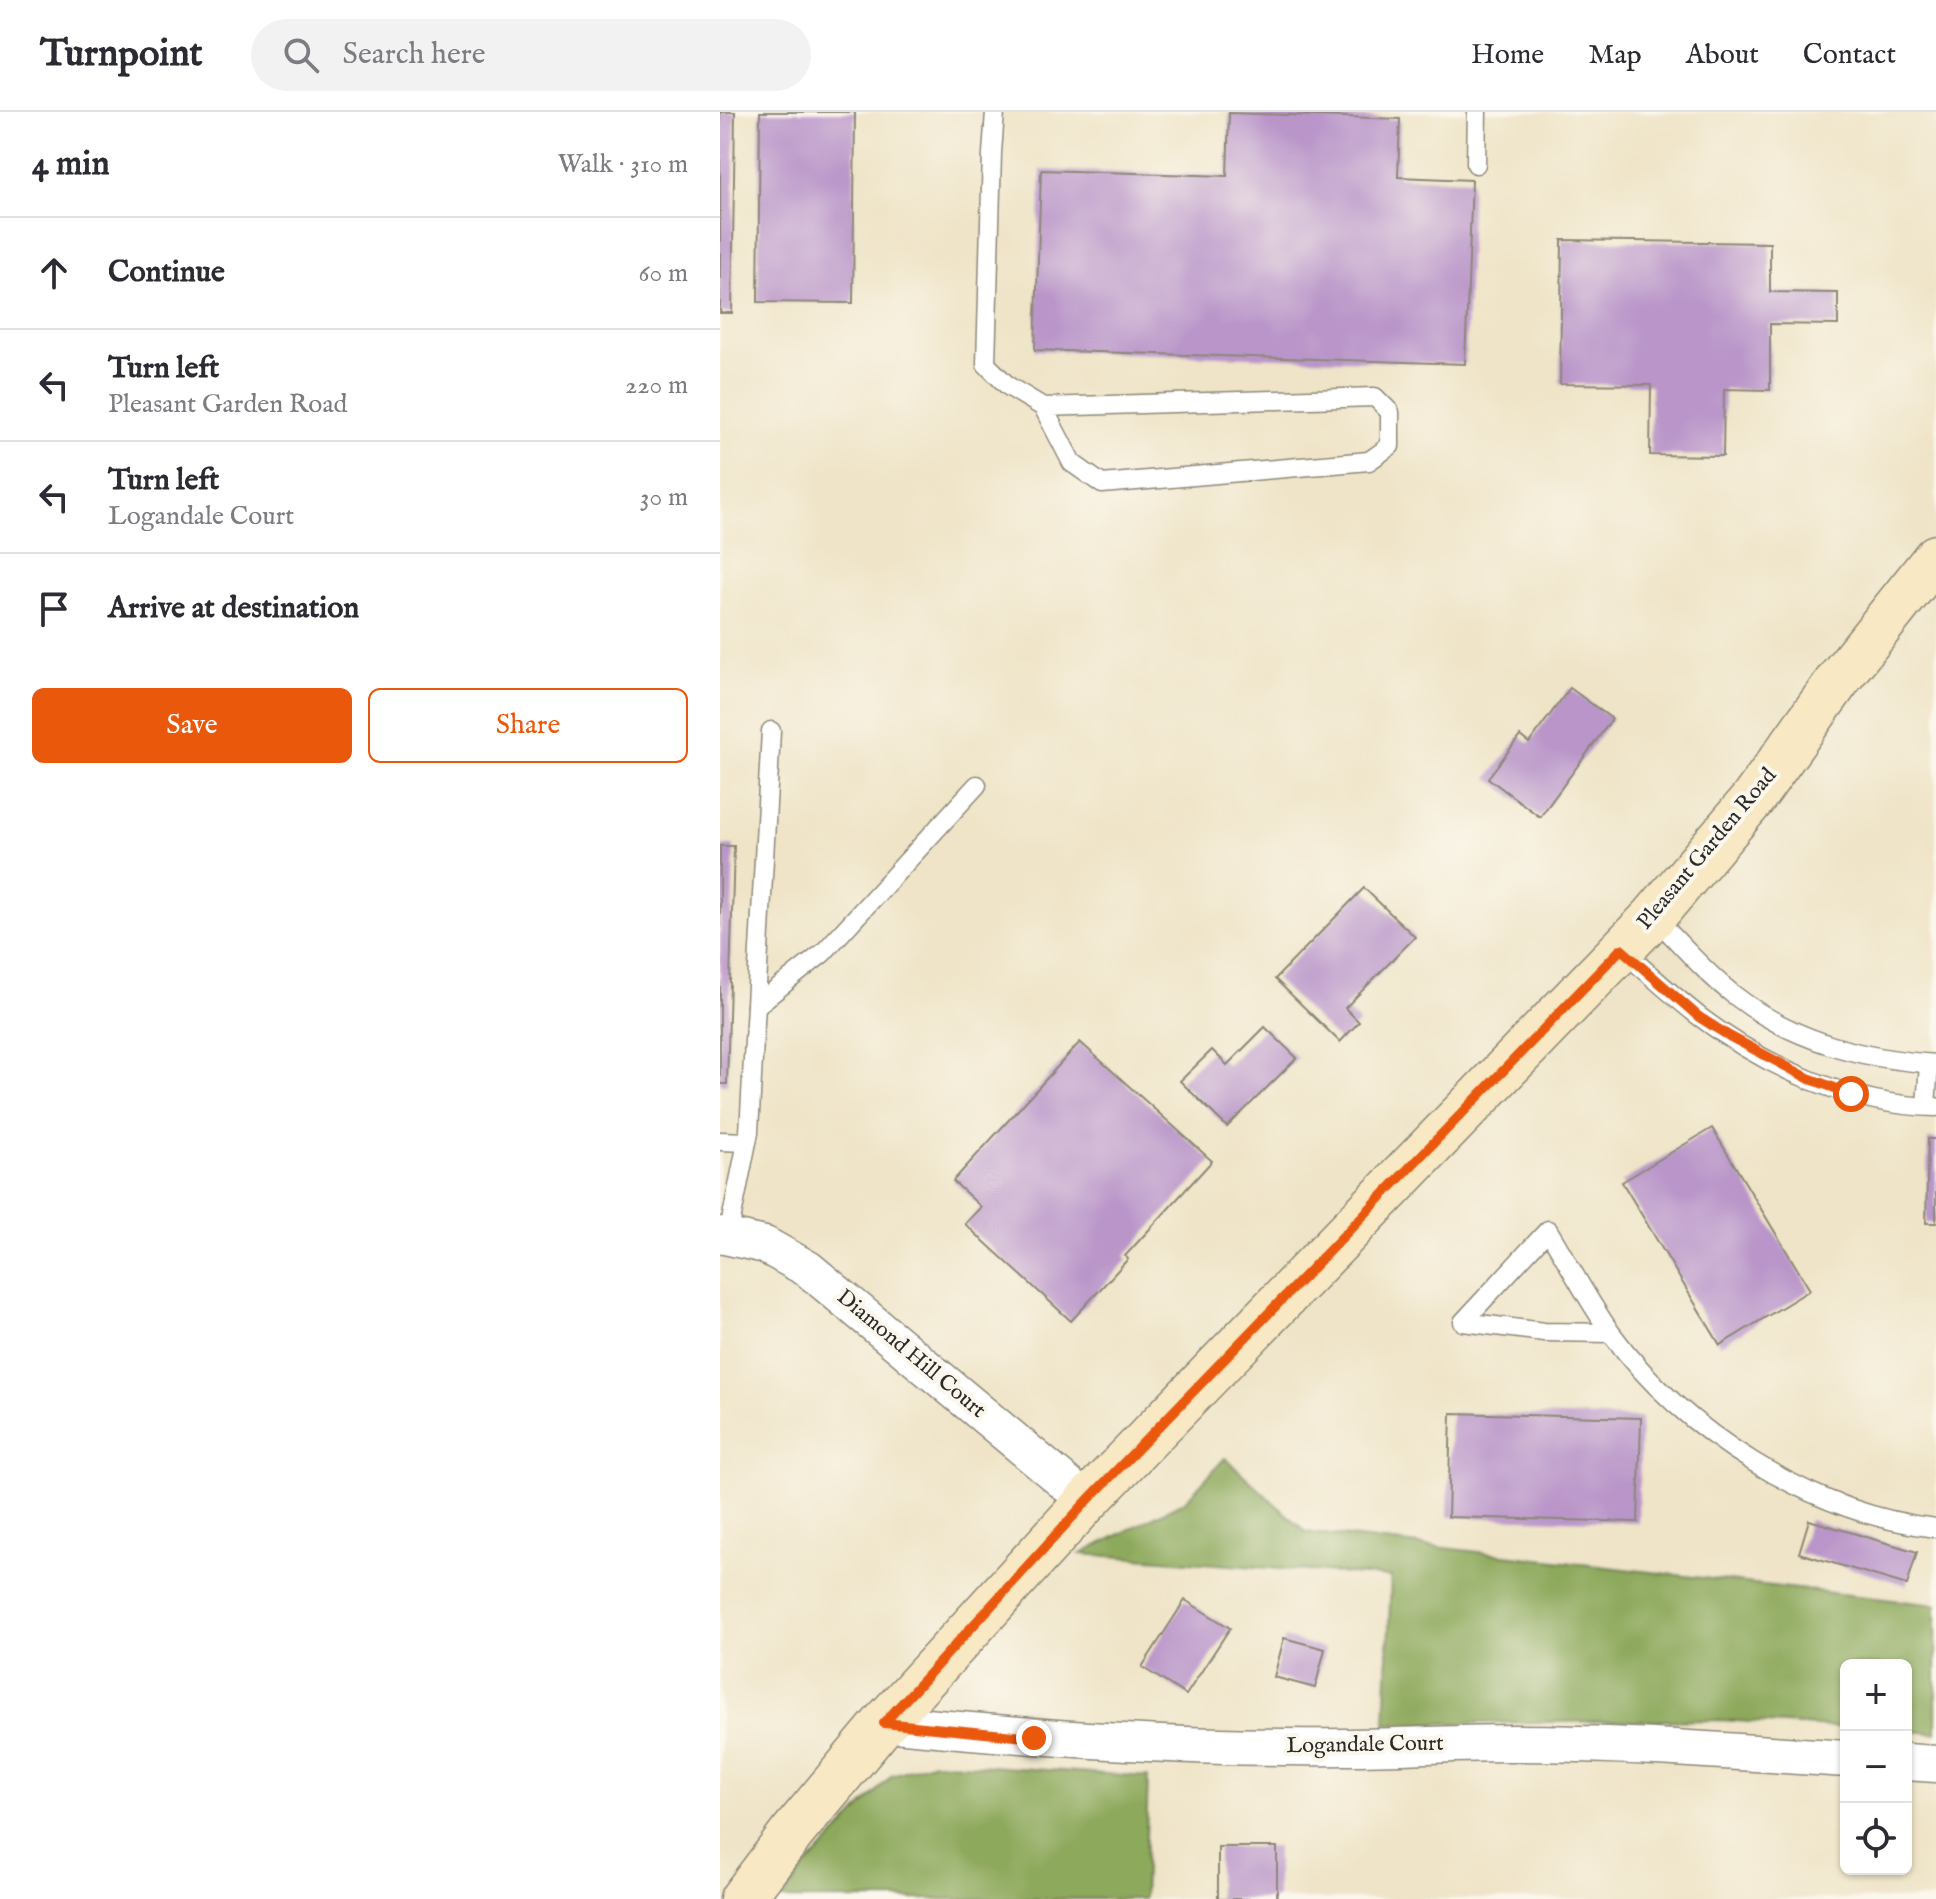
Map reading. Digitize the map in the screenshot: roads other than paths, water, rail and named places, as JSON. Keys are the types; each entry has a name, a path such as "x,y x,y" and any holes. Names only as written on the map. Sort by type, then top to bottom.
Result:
{"main road":[{"name":"Pleasant Garden Road","path":"742,1899 792,1833 884,1723 1087,1501 1653,917 1752,800 1841,676 1936,557"}],"street":[{"name":"Diamond Hill Court","path":"724,1235 765,1245 808,1269 1087,1501"},
{"name":"Logandale Court","path":"884,1723 1034,1738 1180,1744 1342,1748 1513,1743 1631,1746 1840,1759"},
{"path":"1912,1762 1936,1764"}],"lane":[{"path":"995,112 986,364 1008,386 1043,407 1072,463 1102,484 1369,461 1390,446 1390,412 1375,397 1043,407"},
{"path":"1476,164 1477,112"},
{"path":"724,1235 747,1142 771,731"},
{"path":"756,1006 823,953 977,785"},
{"path":"1621,949 1699,1017 1740,1043 1797,1053 1841,1050 1886,1060 1933,1064 1931,1106 1845,1093 1797,1053 1760,1014 1732,994 1653,917"},
{"path":"720,1141 747,1142"},
{"path":"1611,1333 1544,1332 1463,1322 1548,1230 1611,1333 1684,1409 1745,1457 1793,1486 1845,1508 1936,1528"}]}
